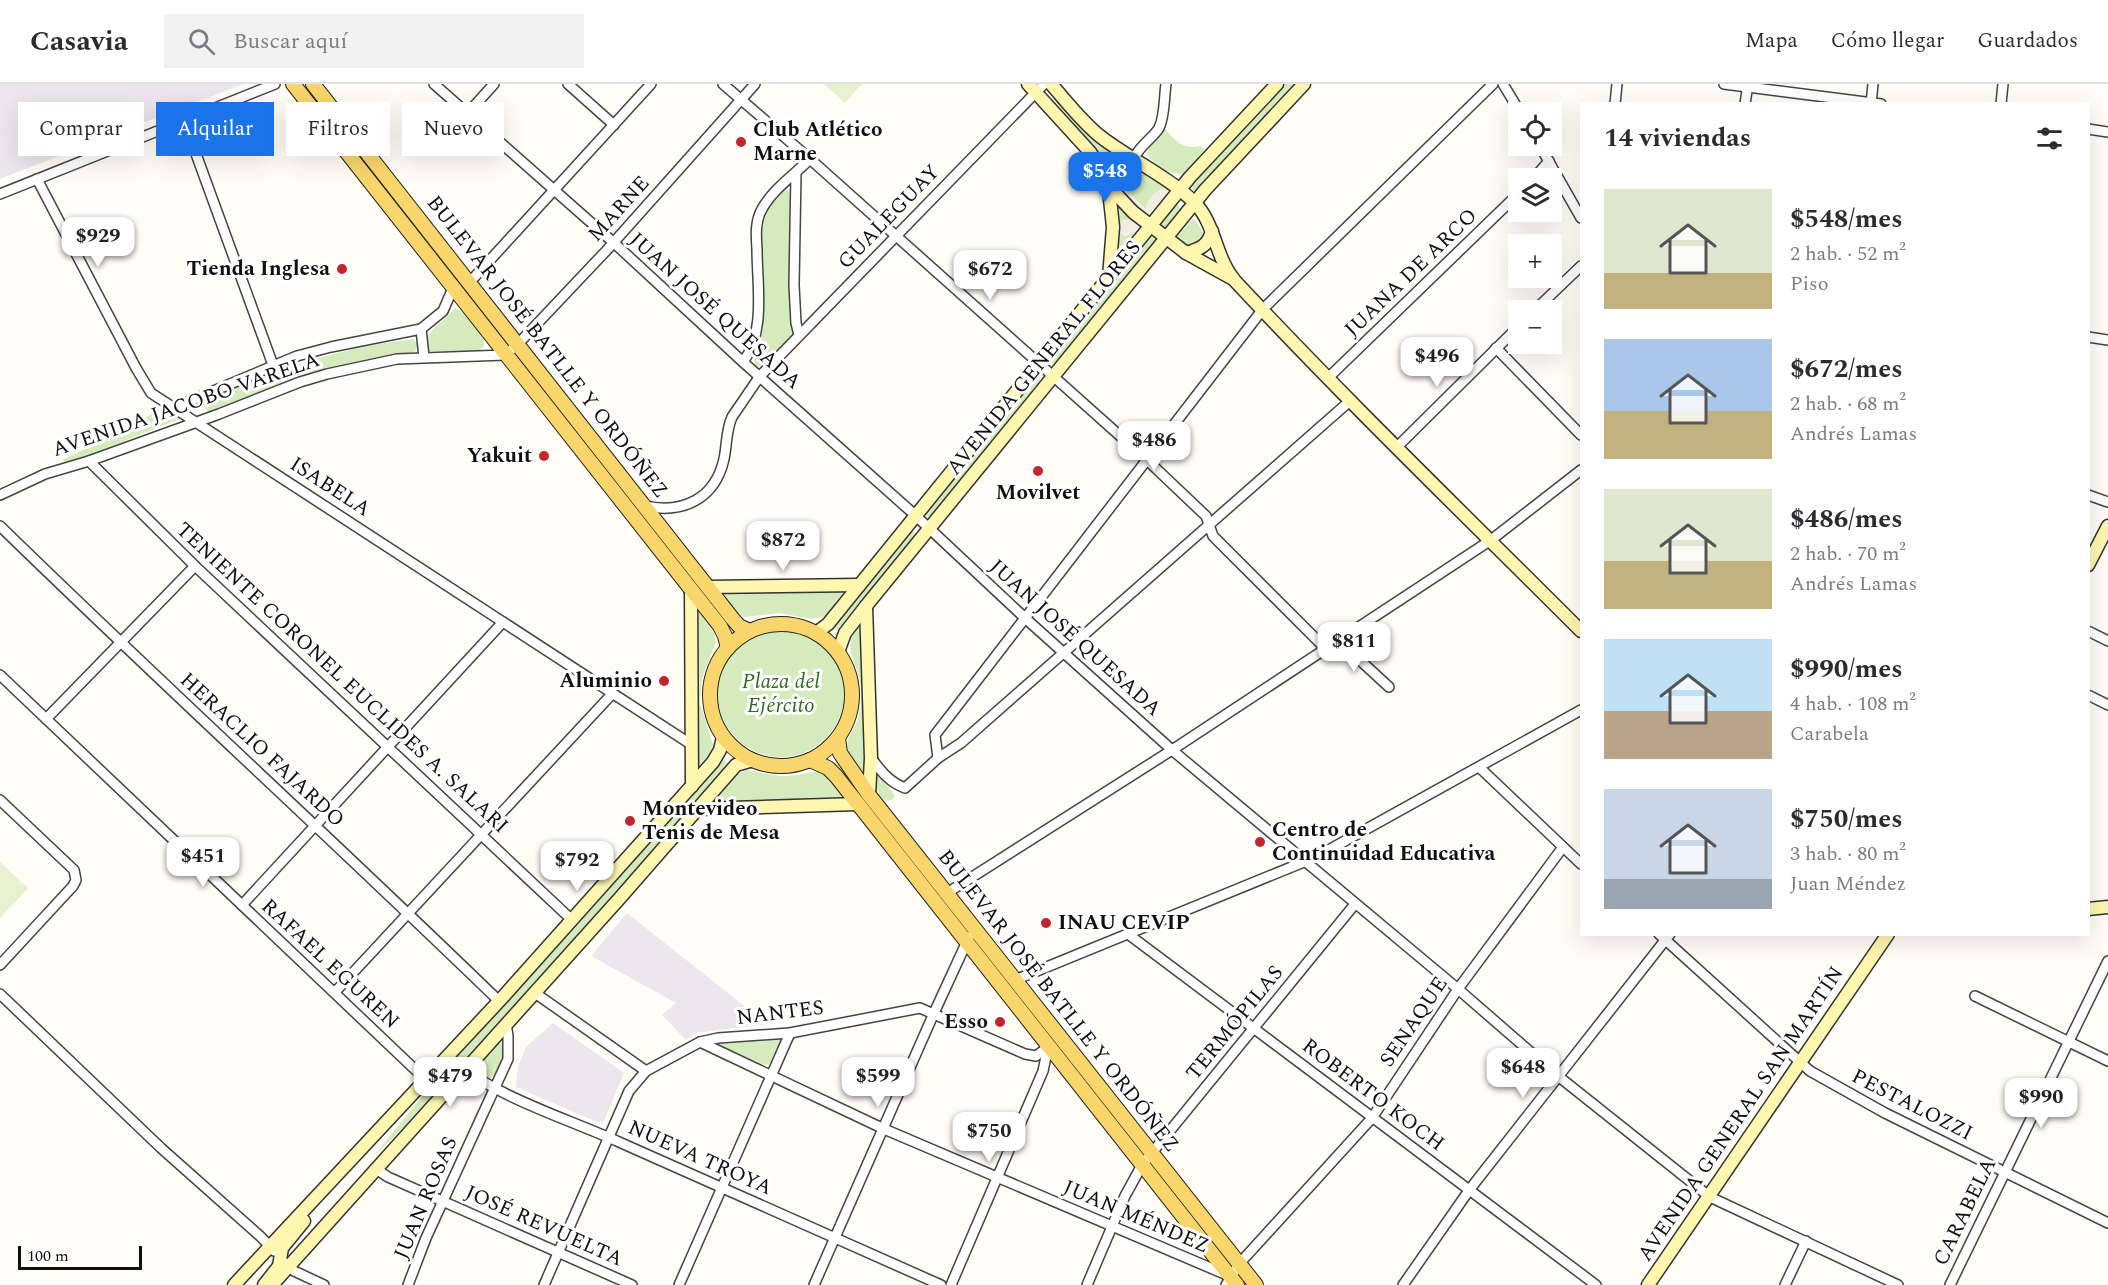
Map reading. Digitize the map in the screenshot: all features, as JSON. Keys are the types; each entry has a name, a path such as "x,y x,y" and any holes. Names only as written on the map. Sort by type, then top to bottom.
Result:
{"main road":[{"name":"BULEVAR JOSÉ BATLLE Y ORDÓÑEZ","path":"293,84 720,626 728,648"},
{"name":"BULEVAR JOSÉ BATLLE Y ORDÓÑEZ","path":"313,84 732,618 750,631"},
{"path":"1051,84 1087,125 1101,137 1195,203 1212,231 1233,279"},
{"name":"AVENIDA GENERAL FLORES","path":"816,633 828,624 1179,190 1277,84"},
{"name":"AVENIDA GENERAL FLORES","path":"838,652 845,633 866,606 1166,238 1304,84"},
{"path":"1036,87 1090,152 1108,181 1133,212 1186,253 1233,279 1580,630"},
{"path":"1108,278 1111,267 1113,227 1108,181 1124,162 1134,158"},
{"path":"1186,253 1203,248 1212,231"},
{"path":"2090,561 2108,526"},
{"path":"708,587 859,585"},
{"path":"691,589 692,786"},
{"path":"866,606 871,758 869,795"},
{"path":"778,624 798,626 816,633 838,652 848,670 852,690 848,720 838,738 825,751 810,760 781,766 753,760 723,737 714,718 710,686 716,666 728,648 750,631 778,624"},
{"path":"234,1285 499,1001 692,786 720,750 723,737"},
{"name":"BULEVAR JOSÉ BATLLE Y ORDÓÑEZ","path":"838,738 840,753 869,795 1256,1285"},
{"path":"272,1285 535,993 736,765 753,760"},
{"name":"BULEVAR JOSÉ BATLLE Y ORDÓÑEZ","path":"810,760 828,768 858,804 1231,1282"},
{"path":"698,809 858,804"},
{"path":"2090,909 2108,907"},
{"name":"AVENIDA GENERAL SAN MARTÍN","path":"1648,1285 1886,936"},
{"path":"264,1285 279,1266 282,1248 318,1205 325,1187"}],"street":[{"path":"231,102 275,84"},
{"name":"JUAN JOSÉ QUESADA","path":"434,84 454,102"},
{"path":"478,102 494,84"},
{"path":"568,84 614,125"},
{"path":"469,283 651,84"},
{"path":"723,84 1147,460 1206,516 1213,536 1325,648"},
{"name":"MARNE","path":"505,355 613,242 755,84"},
{"path":"1134,158 1139,147 1158,129 1162,119 1166,84"},
{"path":"938,758 935,735 1263,309 1493,84"},
{"path":"1503,84 1514,102"},
{"path":"1615,102 1617,84"},
{"path":"1724,84 1748,85 1867,102"},
{"path":"1874,84 1874,102"},
{"path":"2001,102 2003,84"},
{"path":"1745,102 1748,85"},
{"name":"GUALEGUAY","path":"645,506 657,509 680,507 699,499 711,490 722,466 732,417 760,376 897,236 1036,87"},
{"path":"2090,129 2108,132"},
{"path":"0,194 156,132"},
{"name":"JUAN JOSÉ QUESADA","path":"504,147 613,242 1172,750 1458,989 1558,1076 1710,1197 1898,1285"},
{"path":"197,156 273,365"},
{"path":"1546,156 1580,216"},
{"path":"743,362 753,347 756,328 757,222 763,207 780,186 810,159"},
{"path":"1542,168 1549,160"},
{"path":"796,173 794,285 799,335"},
{"name":"ISABELA","path":"37,179 144,384 151,393 692,745"},
{"name":"JUANA DE ARCO","path":"1329,377 1508,204"},
{"path":"1545,300 1580,267"},
{"name":"AVENIDA JACOBO VARELA","path":"175,407 273,365 331,347 421,329 443,311 453,288"},
{"path":"421,329 424,357"},
{"path":"1397,447 1508,337"},
{"path":"2090,337 2108,340"},
{"path":"1496,348 1580,434"},
{"name":"AVENIDA JACOBO VARELA","path":"0,495 45,474 89,461 300,381 388,361 424,357 505,355"},
{"path":"871,758 887,778 905,788 938,758 962,743 1351,400"},
{"name":"TENIENTE CORONEL EUCLIDES A. SALARI","path":"89,461 195,566 572,920"},
{"path":"947,893 1172,750 1491,540 1580,471"},
{"path":"2090,496 2108,502"},
{"name":"HERACLIO FAJARDO","path":"0,526 119,642 499,1001"},
{"path":"46,719 195,566"},
{"path":"242,905 503,622"},
{"path":"2090,632 2108,641"},
{"path":"1338,640 1389,687"},
{"name":"RAFAEL EGUREN","path":"0,675 426,1080"},
{"path":"334,992 612,694"},
{"path":"2090,696 2108,705"},
{"path":"1015,980 1305,861 1345,842 1580,711"},
{"path":"1479,767 1580,863"},
{"path":"0,800 74,870 76,880 0,965"},
{"name":"SENAQUE","path":"1231,1282 1239,1264 1372,1118 1458,989 1563,847"},
{"name":"TERMÓPILAS","path":"1088,1285 1131,1184 1142,1166 1354,904"},
{"path":"814,1285 973,927"},
{"name":"ROBERTO KOCH","path":"1128,934 1596,1285"},
{"path":"1403,1285 1470,1189 1665,936"},
{"name":"PESTALOZZI","path":"1665,936 1810,1071 1885,1113 2108,1223"},
{"name":"CARABELA","path":"1950,1285 2108,961"},
{"path":"535,993 646,1071 629,1091 544,1285"},
{"path":"0,994 161,1148 269,1246 288,1267 324,1285"},
{"path":"1975,996 2108,1061"},
{"name":"NANTES","path":"646,1071 700,1042 718,1038 790,1033 920,1008 1025,1054 1036,1056 1048,1047"},
{"name":"JUAN ROSAS","path":"408,1285 443,1201 508,1059 506,1024"},
{"path":"679,1285 790,1033"},
{"name":"JUAN MÉNDEZ","path":"700,1042 884,1129 1113,1226 1231,1282"},
{"path":"951,1285 1043,1071 1048,1047"},
{"name":"NUEVA TROYA","path":"448,1056 464,1070 494,1089 608,1137 941,1285"},
{"name":"JOSÉ REVUELTA","path":"376,1169 388,1177 632,1285"},
{"path":"1785,1285 1806,1241"}],"shaded area":[{"path":"0,84 243,84 197,102 156,102 156,118 144,123 144,102 18,102 18,156 59,156 0,179"},
{"path":"1133,165 1151,173 1171,188 1149,215 1132,201 1117,182 1120,171","holes":["1130,167 1147,174 1165,187 1153,194 1147,203 1147,210 1134,200 1120,182 1121,174"]},
{"path":"1127,220 1133,223 1136,221 1139,226 1134,235 1132,233 1123,235 1117,232 1121,222"},
{"path":"627,913 767,1024 696,1033 686,1040 662,1015 676,1003 591,956"},
{"path":"553,1023 624,1073 604,1121 599,1123 516,1087 518,1066 526,1047"}],"green space":[{"path":"301,84 306,84 320,102 315,102"},
{"path":"824,84 862,84 845,103"},
{"path":"1285,84 1295,84 1197,190 1193,190 1192,185"},
{"path":"1055,97 1089,135 1118,157 1109,169 1091,143 1053,99"},
{"path":"1165,129 1180,144 1189,147 1200,146 1205,149 1183,174 1173,173 1163,168 1147,154 1149,146"},
{"path":"357,156 362,156 384,184 384,187"},
{"path":"1132,167 1165,187 1147,203 1146,210 1120,183 1121,174"},
{"path":"787,190 792,196 794,334 764,364 758,367 755,366 754,359 758,335 760,241 763,212 780,192"},
{"path":"1177,203 1181,210 1164,228 1161,223"},
{"path":"1116,204 1136,221 1133,223 1124,220 1119,226"},
{"path":"1193,219 1205,237 1191,248 1177,237"},
{"path":"413,227 419,230 486,315 477,309"},
{"path":"1117,232 1125,236 1132,233 1134,235 1116,257"},
{"path":"1151,237 1155,239 1154,243 1059,361 1051,362 1052,357"},
{"path":"455,308 474,324 484,346 478,352 429,351 426,337"},
{"path":"413,339 418,345 415,352 371,359 327,370 215,411 207,411 204,406 205,401 209,398 309,361 359,348"},
{"path":"519,362 537,383 546,389 732,628 728,629"},
{"path":"1036,378 1040,379 1040,384 932,517 927,516 927,512"},
{"path":"176,413 182,418 66,464 63,460 152,414 165,416"},
{"path":"913,531 917,536 840,630 836,630 834,626"},
{"path":"845,590 828,613 823,617 812,619 779,613 745,617 738,613 724,595 726,592"},
{"path":"696,612 713,631 716,642 702,678 700,703 713,745 709,755 699,765 697,764"},
{"path":"861,625 864,628 865,771 863,772 849,756 847,750 860,709 860,681 850,649 854,634"},
{"name":"Plaza del Ejército","path":"781,631 805,635 826,649 840,670 844,694 840,718 826,739 805,753 781,757 757,753 736,739 722,718 718,694 722,670 736,649 757,635"},
{"path":"723,759 728,764 584,931 463,1062 454,1058 581,921"},
{"path":"836,761 967,926 966,928 833,764"},
{"path":"747,770 779,776 822,773 835,784 842,796 840,799 715,802 738,774"},
{"path":"876,772 895,796 892,800 884,801 879,794 875,784"},
{"path":"0,862 28,888 0,918"},
{"path":"975,940 1141,1148 1140,1150 975,942"},
{"path":"781,1040 769,1064 765,1065 718,1045 719,1042"},
{"path":"498,1043 504,1045 503,1059 499,1068 489,1079 478,1073 477,1067"},
{"path":"445,1068 454,1071 405,1126 373,1157"},
{"path":"1153,1163 1228,1260 1226,1261 1151,1166"}],"place":[{"name":"Club Atlético Marne","path":"741,142"},
{"name":"Tienda Inglesa","path":"342,269"},
{"name":"Yakuit","path":"544,456"},
{"name":"Movilvet","path":"1038,471"},
{"name":"Aluminio","path":"664,681"},
{"name":"Montevideo Tenis de Mesa","path":"630,821"},
{"name":"Centro de Continuidad Educativa","path":"1260,842"},
{"name":"INAU CEVIP","path":"1046,923"},
{"name":"Esso","path":"1000,1022"}]}
